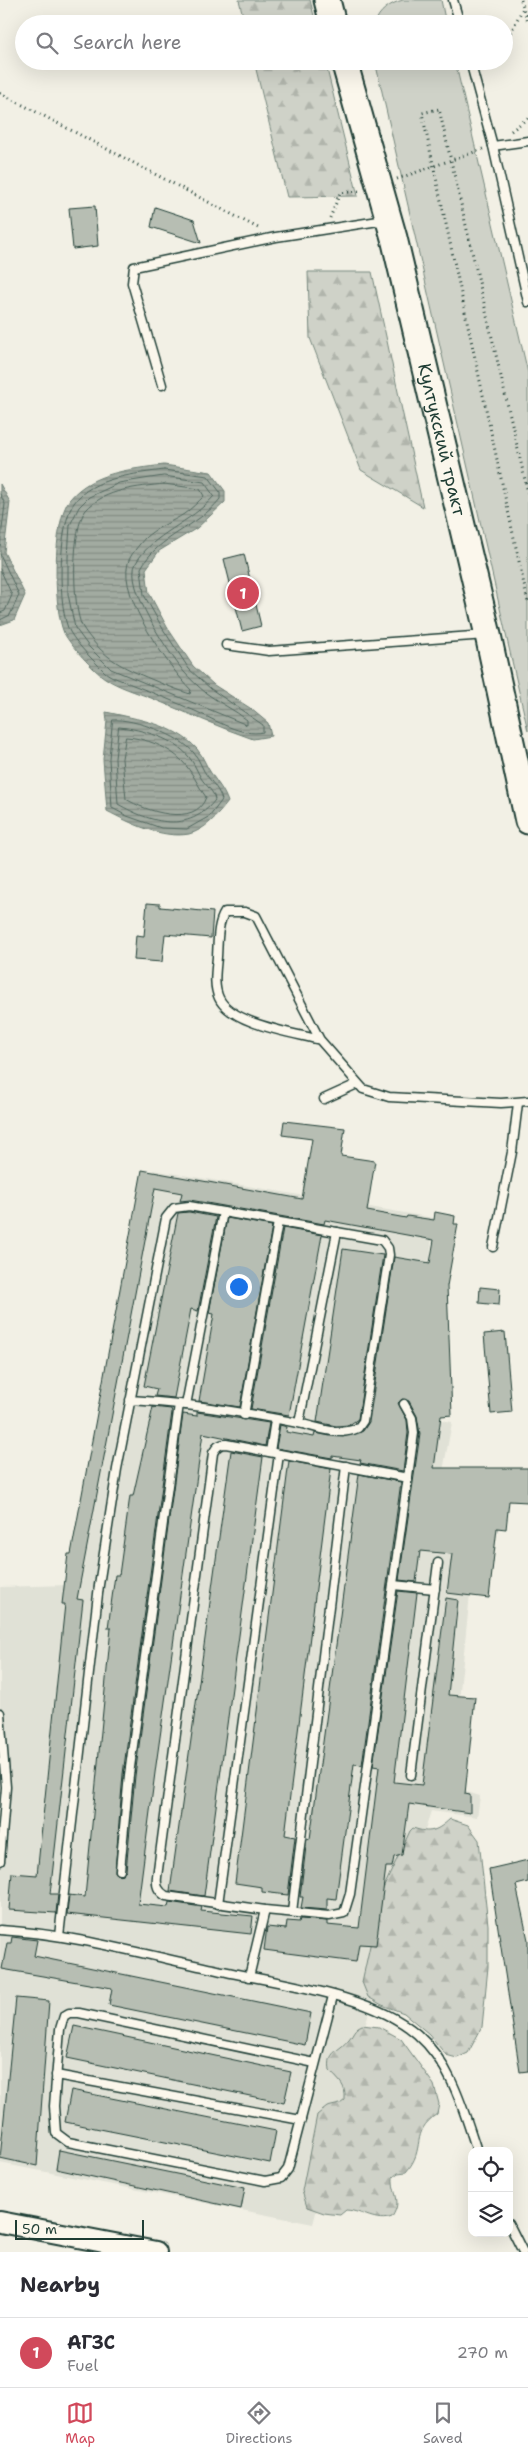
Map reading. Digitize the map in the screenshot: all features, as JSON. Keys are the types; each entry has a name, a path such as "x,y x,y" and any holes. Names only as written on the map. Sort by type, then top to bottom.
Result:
{"main road":[{"path":"327,0 331,15"},
{"name":"Култукский тракт","path":"347,70 389,220 522,771 528,821"}],"street":[{"path":"0,2222 156,2252"}],"lane":[{"path":"453,0 457,15"},
{"path":"472,70 493,146 528,302"},
{"path":"493,146 528,141"},
{"path":"162,385 132,283 134,267 276,238 389,220"},
{"path":"226,645 269,651 488,635"},
{"path":"320,1040 260,1024 232,1013 222,1003 215,982 220,925 225,912 246,912 256,916 320,1040 357,1084 372,1093 389,1097 518,1103 528,1100"},
{"path":"324,1099 357,1084"},
{"path":"492,1247 512,1152 518,1103"},
{"path":"59,1936 99,1585 130,1400 166,1218 169,1212 181,1206 382,1240 388,1248 363,1421 358,1428 345,1431 322,1430 299,1423 183,1404 130,1400"},
{"path":"120,1870 130,1766 183,1404 223,1212"},
{"path":"244,1414 278,1222"},
{"path":"299,1423 336,1232"},
{"path":"404,1404 414,1425 408,1478 347,1906 344,1912 338,1915 292,1912 218,1904 166,1896 160,1893 156,1885 213,1453 220,1444 408,1478"},
{"path":"270,1452 275,1420"},
{"path":"218,1904 279,1454"},
{"path":"292,1912 346,1466"},
{"path":"411,1775 438,1562"},
{"path":"393,1585 435,1589"},
{"path":"0,1713 6,1787 0,1861"},
{"path":"249,1977 265,1910"},
{"path":"0,1930 59,1936 249,1977 362,2004 396,2020 416,2034 431,2049 456,2088 476,2147"},
{"path":"315,2063 78,2013 69,2013 61,2022 56,2075 54,2124 56,2133 68,2142 265,2181 281,2178 288,2169 333,1996"},
{"path":"56,2075 300,2120"},
{"path":"513,2232 523,2252"}],"path":[{"path":"521,0 528,22"},
{"path":"513,28 523,8"},
{"path":"0,93 276,238"},
{"path":"528,494 439,109 422,113 528,604"},
{"path":"392,171 394,180 493,146"},
{"path":"325,229 340,193 362,191 360,182"}],"shaded area":[{"path":"153,1170 434,1218 414,1415 452,1422 432,1531 476,1536 450,1787 480,1796 477,1817 431,1811 385,1951 313,2224 0,2163 0,1587 70,1585"}],"green space":[{"path":"239,0 310,0 314,15 243,15"},
{"path":"403,0 441,0 444,15 379,15 394,3"},
{"path":"256,70 327,70 358,196 287,197"},
{"path":"377,70 457,70 528,373 528,731"},
{"path":"308,272 372,272 423,507 361,470 310,338"},
{"path":"450,1819 468,1825 479,1840 488,1925 488,1967 482,2027 468,2053 457,2058 446,2055 429,2034 404,2013 382,2005 368,1997 362,1982 382,1891 410,1831 413,1828 424,1831 437,1829"},
{"path":"362,2025 379,2027 401,2039 434,2085 439,2104 437,2114 428,2121 420,2134 416,2155 412,2163 406,2172 398,2173 393,2177 397,2206 392,2217 380,2219 346,2210 340,2215 324,2213 307,2207 302,2191 317,2115 327,2107 340,2104 345,2100 343,2087 330,2071 330,2059 334,2052 345,2044 355,2030"}],"water":[{"path":"164,465 211,472 225,491 225,502 197,528 159,551 146,569 149,593 167,627 193,666 214,685 250,708 268,723 271,736 253,739 116,684 100,675 71,644 64,633 58,605 56,565 60,526 64,510 70,499 79,490 101,477 126,470"},
{"path":"0,484 10,502 4,552 25,595 14,620 0,625"},
{"path":"106,712 143,720 167,728 197,749 223,790 228,802 206,826 189,834 168,834 146,829 107,811 103,759 107,721"}],"building":[{"path":"95,206 98,246 73,249 69,208"},
{"path":"155,207 194,220 201,243 151,227"},
{"path":"244,554 261,626 242,631 224,559"},
{"path":"147,903 160,904 160,907 213,912 211,938 165,934 162,962 134,960 136,935 144,936"},
{"path":"284,1121 345,1128 341,1156 375,1161 367,1211 406,1218 407,1216 434,1220 435,1212 455,1216 454,1224 458,1224 447,1286 452,1415 441,1416 434,1468 528,1468 528,1502 509,1501 506,1529 497,1528 489,1598 447,1593 452,1554 420,1551 416,1582 399,1580 420,1434 417,1416 409,1401 402,1399 398,1403 407,1420 408,1433 403,1471 360,1463 361,1460 332,1456 332,1458 276,1448 280,1425 287,1427 286,1432 314,1437 315,1433 343,1437 363,1431 369,1422 394,1257 430,1263 434,1240 325,1220 324,1224 190,1200 180,1201 182,1193 155,1188 77,1599 83,1600 50,1894 58,1894 56,1913 9,1910 12,1873 37,1875 65,1604 62,1604 68,1554 71,1554 142,1170 302,1199 312,1139 282,1135"},
{"path":"189,1212 216,1217 198,1311 191,1309 174,1398 155,1396 157,1389 144,1386 178,1213"},
{"path":"227,1218 272,1226 240,1407 199,1401 214,1314 209,1313"},
{"path":"283,1228 322,1235 289,1415 251,1409"},
{"path":"343,1249 383,1255 358,1419 349,1425 336,1426 317,1422"},
{"path":"480,1287 500,1289 499,1305 479,1303"},
{"path":"505,1332 512,1412 491,1414 484,1334"},
{"path":"153,1407 171,1409 172,1412 123,1774 115,1872 120,1876 126,1871 135,1776 183,1414 197,1416 197,1412 269,1423 265,1446 203,1433 138,1904 168,1907 169,1902 202,1907 201,1911 253,1916 251,1934 67,1914 69,1895 85,1897 111,1628 108,1628 115,1575 119,1575 130,1496 133,1496"},
{"path":"231,1451 263,1457 204,1896 170,1891"},
{"path":"289,1461 331,1469 285,1835 295,1837 288,1895 262,1892 262,1887 235,1883"},
{"path":"359,1474 401,1482 362,1765 354,1764 336,1899 327,1898 327,1910 301,1908 303,1897 300,1897 307,1838 310,1839"},
{"path":"398,1591 417,1593 394,1782 422,1785 446,1598 458,1600 448,1695 475,1697 465,1794 470,1795 470,1813 409,1804 402,1855 394,1857 392,1867 386,1867 376,1945 359,1944 356,1962 264,1950 267,1927 286,1929 287,1921 299,1922 300,1919 327,1921 327,1925 359,1928 379,1767 373,1766"},
{"path":"528,1860 528,1882 516,1885 528,1940 528,2071 520,2072 489,1869"},
{"path":"12,1937 37,1940 34,1956 311,2013 305,2045 109,2005 112,1988 2,1969 7,1943 11,1943"},
{"path":"16,1998 49,2001 37,2166 0,2158"},
{"path":"74,2026 291,2072 284,2103 67,2058"},
{"path":"71,2090 276,2131 270,2163 65,2122"},
{"path":"59,2150 245,2188 241,2209 56,2169"}],"place":[{"name":"АГЗС","path":"243,593"}]}
